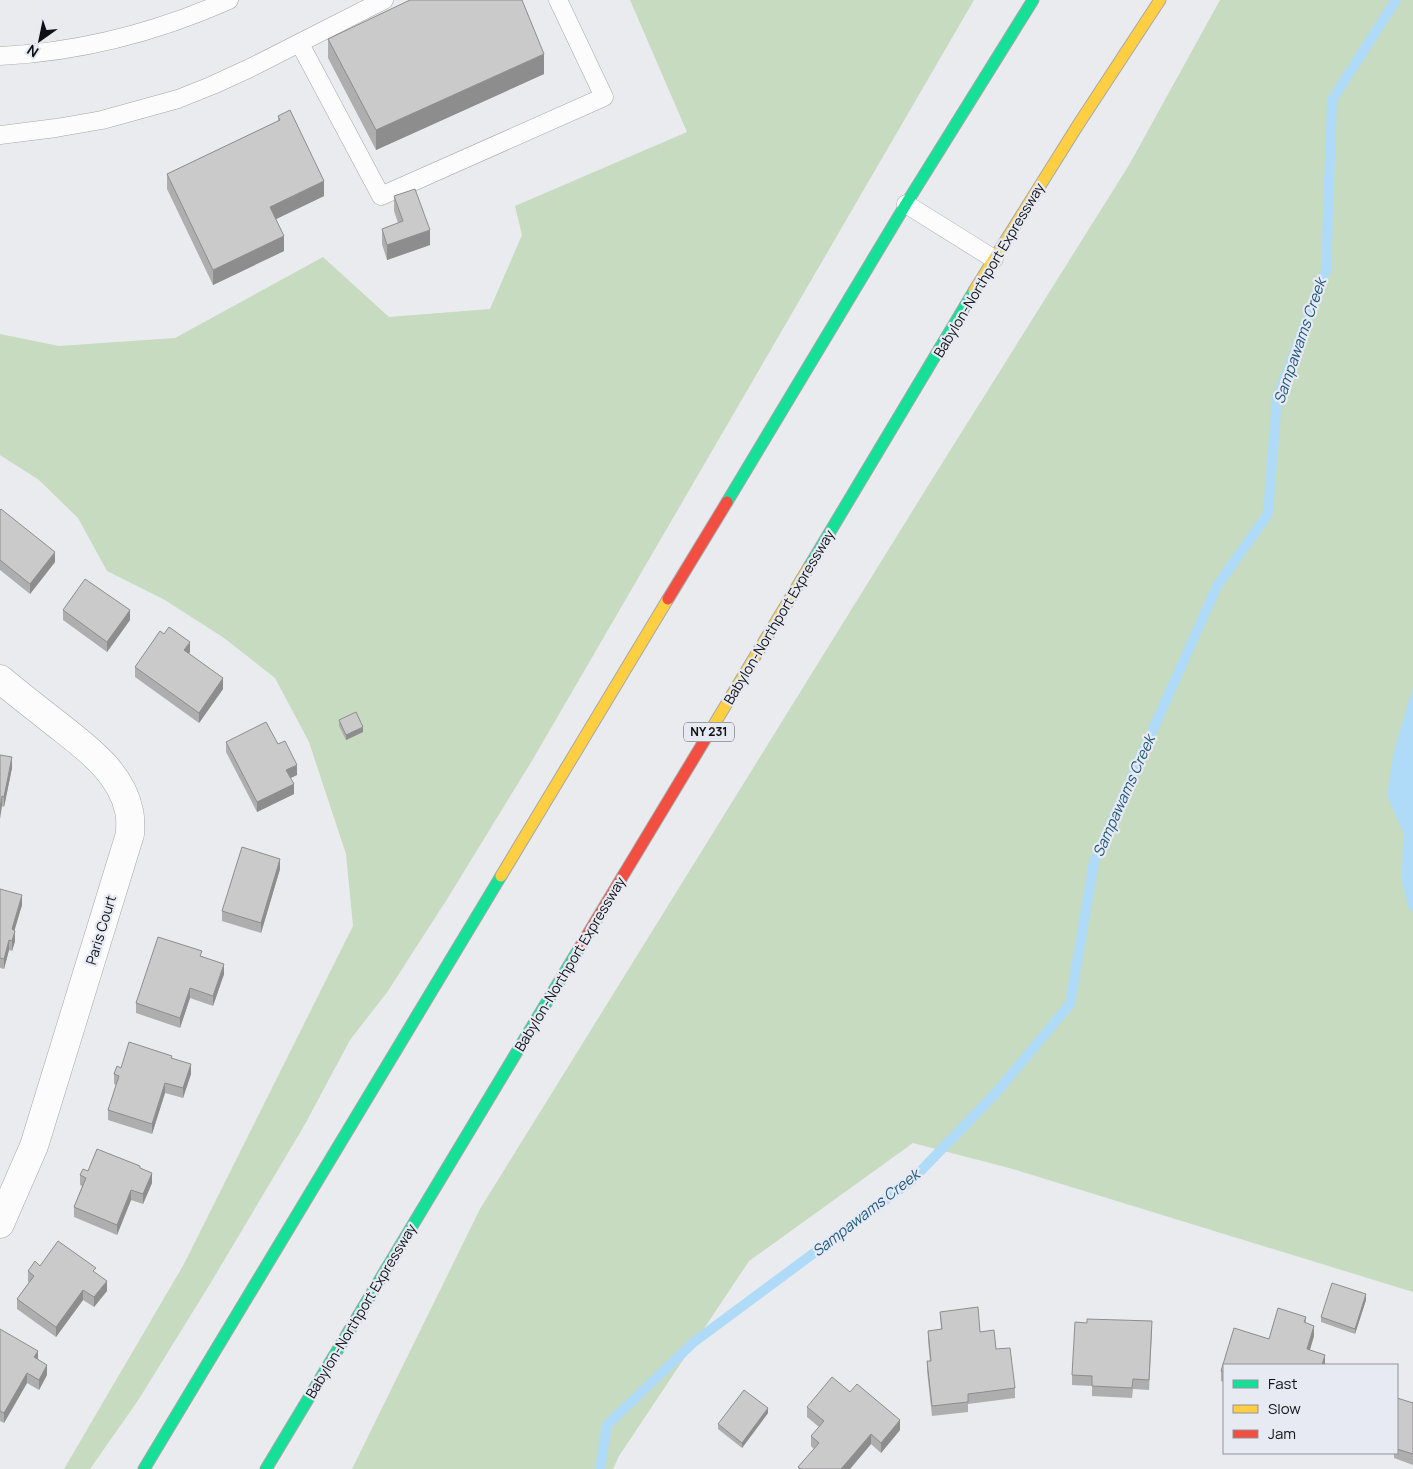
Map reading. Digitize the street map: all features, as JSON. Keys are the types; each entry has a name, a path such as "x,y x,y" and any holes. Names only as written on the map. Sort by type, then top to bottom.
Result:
{"main road":[{"path":"144,1469 906,204 1033,0"},
{"name":"Babylon-Northport Expressway","path":"266,1469 994,259 1078,125 1160,0"}],"street":[{"name":"Paris Court","path":"0,679 88,749 106,766 124,795 130,812 130,834 34,1146 0,1224"}],"lane":[{"path":"0,56 72,48 121,38 176,21 229,0"},
{"path":"0,135 102,120 144,110 178,99 213,85 300,44 384,0"},
{"path":"300,44 381,196 604,97 558,0"},
{"path":"906,204 994,259"}],"green space":[{"path":"630,0 974,0 533,759 388,991 350,1040 304,1126 139,1399 90,1469 64,1469 184,1264 353,926 346,854 309,742 275,678 224,638 165,600 107,571 78,518 39,480 0,455 0,334 59,346 175,338 323,257 389,317 490,309 522,235 515,206 687,132"},
{"path":"1220,0 1413,0 1413,1292 1013,1169 913,1143 749,1261 619,1456 613,1469 352,1469 480,1209 1129,165"}],"water":[{"path":"1413,687 1413,912 1409,909 1401,878 1404,834 1387,796 1394,751"}],"building":[{"path":"410,0 522,0 544,54 376,130 328,39"},
{"path":"290,110 324,181 270,207 284,236 213,270 167,174 280,120 278,116"},
{"path":"415,189 430,230 387,245 382,229 403,221 394,196"},
{"path":"1,509 55,552 30,584 0,560"},
{"path":"85,579 130,610 107,642 63,610"},
{"path":"169,627 190,642 184,650 223,678 199,713 135,667 160,631 164,634"},
{"path":"356,712 363,727 346,735 339,720"},
{"path":"266,722 278,744 285,741 297,765 286,770 294,784 257,802 226,742"},
{"path":"0,755 12,757 0,809"},
{"path":"242,847 280,859 261,923 222,911"},
{"path":"0,889 22,895 12,929 15,931 12,941 9,940 4,959 0,958"},
{"path":"158,937 202,951 200,956 224,964 213,996 190,988 180,1018 136,1003"},
{"path":"129,1042 191,1064 183,1088 165,1083 152,1124 108,1110 119,1076 114,1074 117,1066 121,1068"},
{"path":"97,1149 140,1166 140,1168 152,1173 143,1194 131,1190 117,1225 74,1207 86,1178 80,1175 83,1169 88,1171"},
{"path":"58,1241 96,1268 93,1271 107,1281 94,1297 83,1290 56,1327 17,1299 34,1276 28,1271 35,1261 40,1266"},
{"path":"1332,1283 1366,1294 1355,1329 1321,1317"},
{"path":"978,1307 980,1332 994,1330 996,1349 1010,1348 1015,1388 968,1394 968,1402 932,1406 927,1361 931,1361 928,1331 942,1329 940,1312"},
{"path":"1278,1308 1306,1317 1304,1322 1314,1326 1307,1349 1325,1355 1322,1364 1223,1364 1234,1328 1269,1339"},
{"path":"1087,1319 1152,1321 1149,1380 1133,1379 1132,1388 1092,1386 1092,1376 1072,1375 1075,1322 1087,1323"},
{"path":"0,1329 38,1351 34,1357 47,1365 39,1380 27,1373 4,1413 0,1411"},
{"path":"832,1377 850,1392 857,1384 900,1420 881,1443 871,1434 841,1469 801,1469 798,1467 819,1443 811,1436 824,1421 807,1407"},
{"path":"744,1390 768,1408 742,1443 718,1424"},
{"path":"1398,1398 1413,1403 1413,1454 1398,1449"}],"waterway":[{"name":"Sampawams Creek","path":"600,1469 607,1425 694,1342 911,1181 996,1093 1070,1004 1094,862 1217,586 1268,514 1277,398 1326,270 1332,100 1396,0"}],"traffic: fast":[{"path":"727,502 906,204 1033,0"},
{"path":"809,567 974,291"},
{"path":"144,1469 501,876"},
{"path":"266,1469 580,947"}],"traffic: slow":[{"path":"974,291 1078,125 1160,0"},
{"path":"706,738 809,567"},
{"path":"501,876 668,599"}],"traffic: jam":[{"path":"668,599 727,502"},
{"path":"580,947 706,738"}]}
